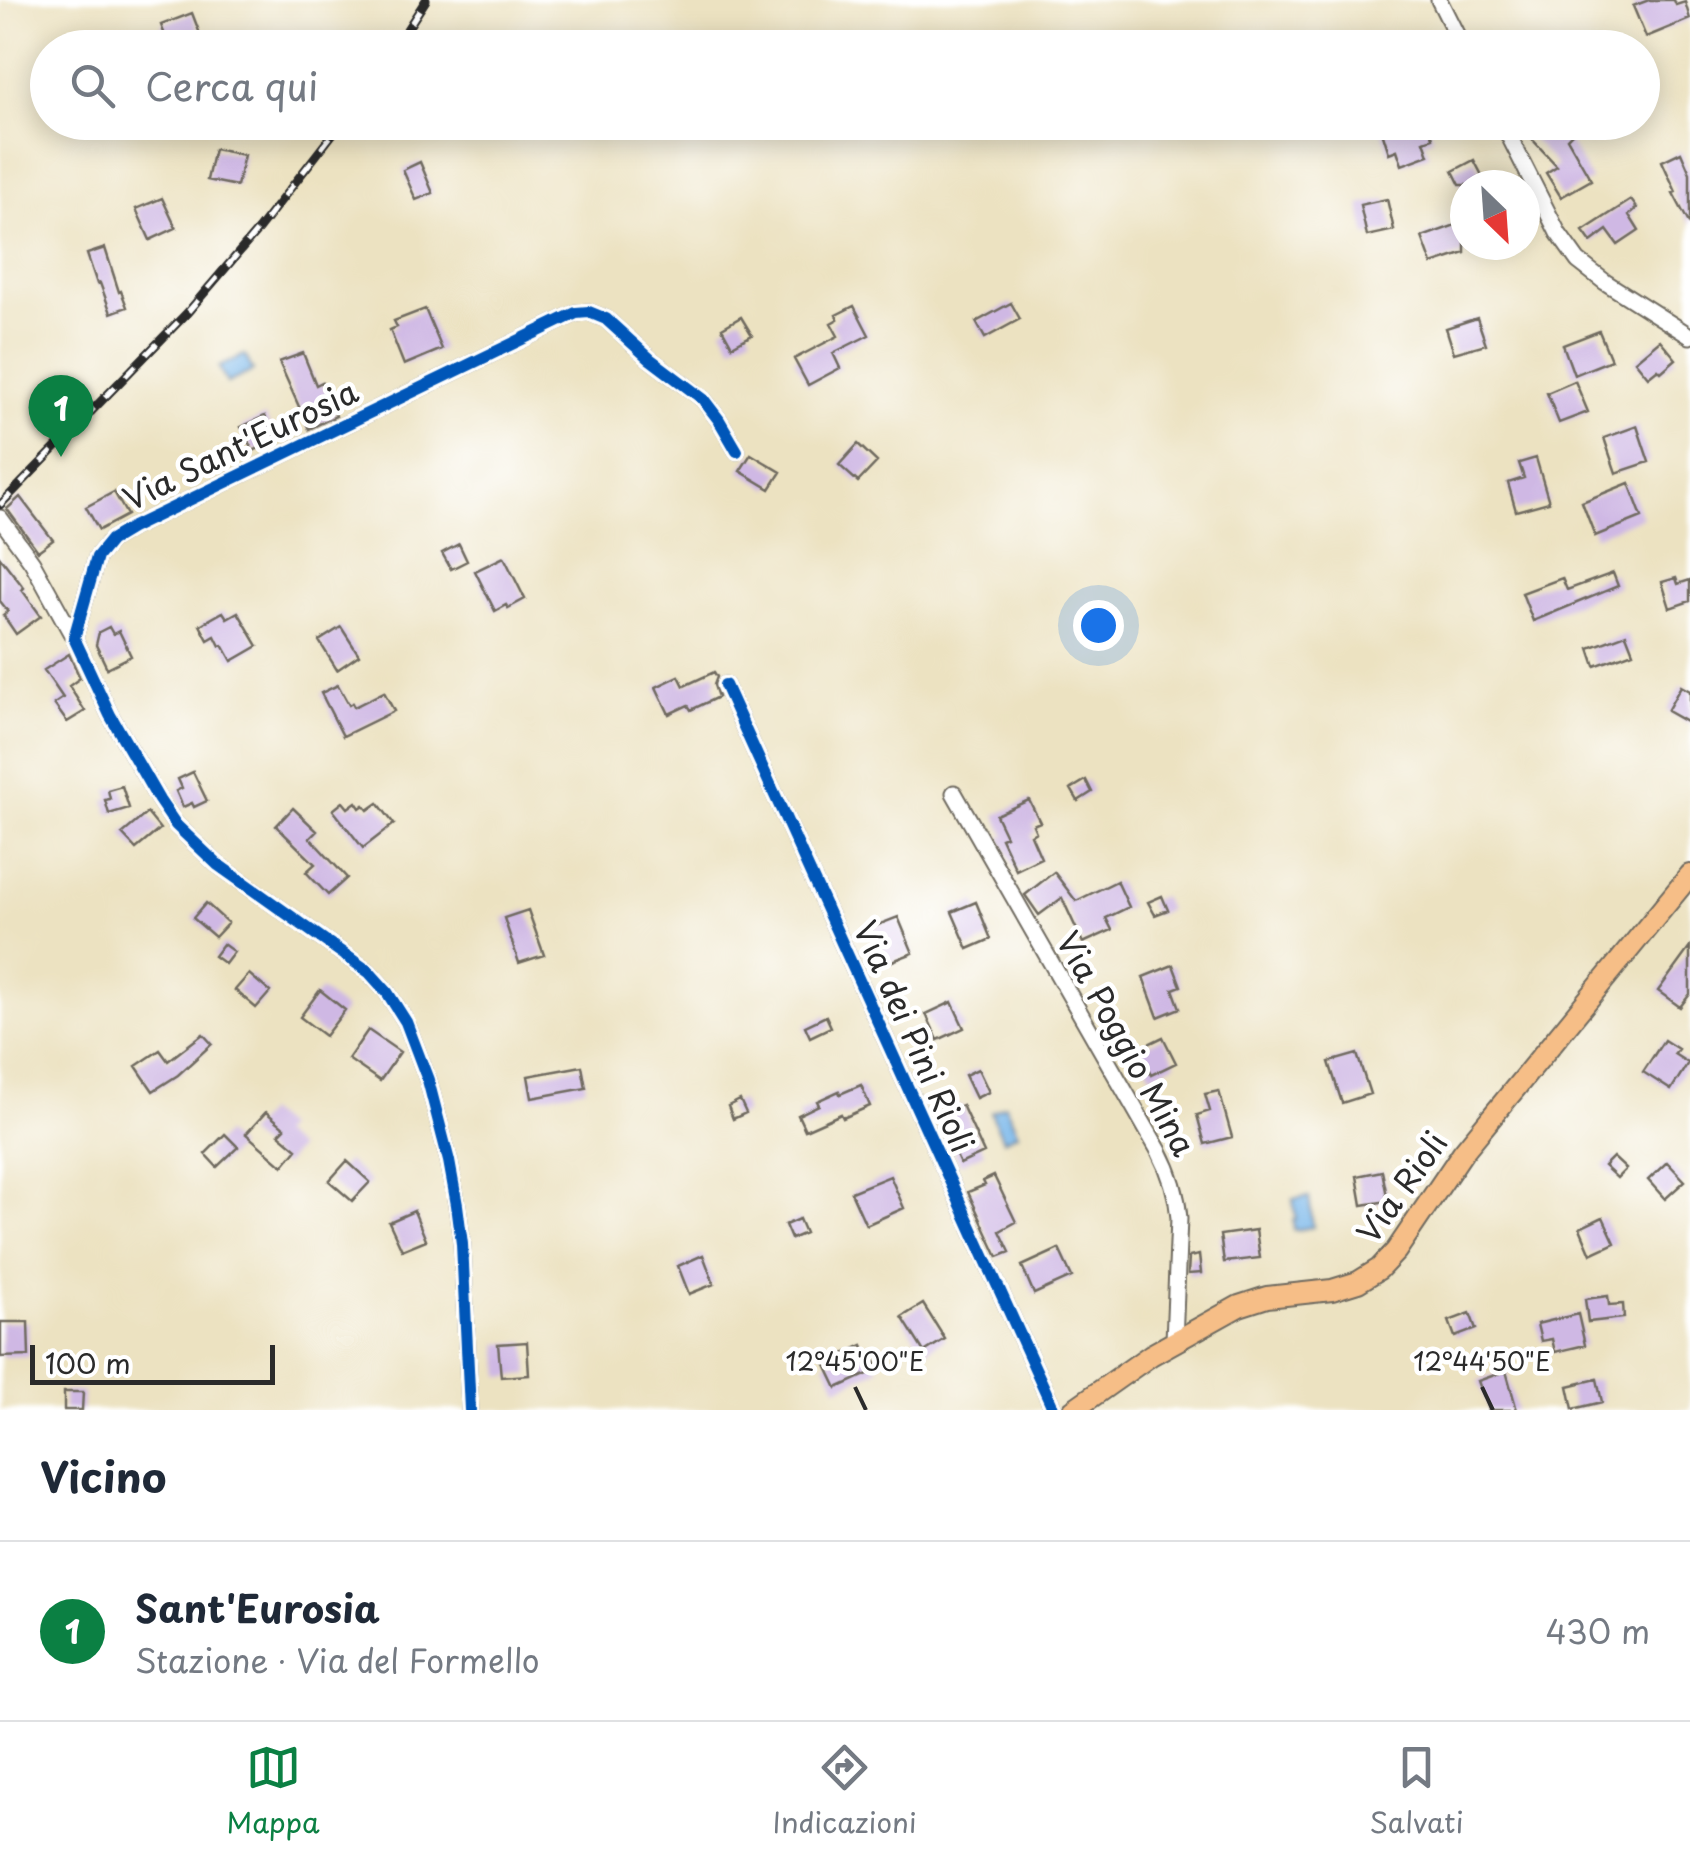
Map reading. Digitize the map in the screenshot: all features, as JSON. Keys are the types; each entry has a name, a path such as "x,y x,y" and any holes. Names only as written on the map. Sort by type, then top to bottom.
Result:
{"main road":[{"name":"Via Rioli","path":"1073,1410 1174,1341 1246,1303 1281,1294 1332,1290 1358,1282 1379,1269 1396,1251 1463,1152 1690,875"}],"street":[{"path":"1439,0 1454,30"},
{"path":"1511,140 1558,233 1578,261 1690,336"},
{"name":"Via Sant'Eurosia","path":"74,638 95,560 118,535 572,314 590,312 602,316 650,360 702,399 737,450"},
{"path":"0,518 28,556 74,638 118,730 176,825 216,864 368,972 387,992 406,1022 425,1068 456,1194 470,1410"},
{"name":"Via dei Pini Rioli","path":"725,685 1054,1410"},
{"name":"Via Poggio Mina","path":"954,793 1162,1156 1177,1198 1179,1218 1174,1341"}],"water":[{"path":"245,355 253,371 227,383 219,367"},
{"path":"1005,1105 1018,1133 1003,1140 991,1112"},
{"path":"1309,1197 1313,1227 1294,1230 1293,1199"}],"building":[{"path":"1649,0 1674,0 1676,5 1685,2 1690,19 1660,31 1643,30 1633,6"},
{"path":"192,13 199,30 163,30 161,25"},
{"path":"1385,140 1427,140 1424,141 1429,155 1402,165 1397,150 1389,153"},
{"path":"1533,140 1568,140 1591,180 1561,197 1546,173 1557,166"},
{"path":"214,149 244,155 237,186 207,180"},
{"path":"1681,152 1690,173 1690,225 1662,161"},
{"path":"1474,160 1479,170 1455,170"},
{"path":"420,162 433,193 416,200 403,170"},
{"path":"162,198 176,228 150,240 136,209"},
{"path":"1387,199 1394,230 1367,236 1360,205"},
{"path":"1631,200 1637,208 1629,215 1639,231 1618,245 1607,230 1591,242 1583,231"},
{"path":"1450,227 1450,258 1432,264 1422,237"},
{"path":"105,248 127,307 111,313 87,254"},
{"path":"1011,303 1020,319 985,338 976,322"},
{"path":"854,306 869,335 833,353 840,368 808,385 794,359 838,336 831,323 838,319 836,315"},
{"path":"425,309 442,349 404,365 390,330 397,327 394,321"},
{"path":"741,317 752,335 732,346 722,328"},
{"path":"1477,318 1486,344 1454,353 1446,328"},
{"path":"1599,331 1611,360 1574,375 1563,345"},
{"path":"1660,340 1676,359 1648,377 1635,361"},
{"path":"303,353 316,385 322,382 336,416 309,429 279,362"},
{"path":"1575,381 1588,412 1559,423 1547,393"},
{"path":"265,416 276,440 253,451 241,427"},
{"path":"1637,426 1649,462 1616,473 1604,438"},
{"path":"858,444 877,462 858,482 839,465"},
{"path":"751,454 781,472 770,489 740,471"},
{"path":"1536,458 1549,502 1516,511 1508,483 1524,478 1519,463"},
{"path":"1629,483 1642,517 1595,536 1582,502"},
{"path":"114,492 127,515 99,530 86,507"},
{"path":"20,497 53,540 38,551 7,509"},
{"path":"459,544 467,561 451,569 442,553"},
{"path":"0,557 41,616 16,634 3,615 8,611 0,601"},
{"path":"504,557 525,599 495,611 475,571"},
{"path":"1613,573 1618,586 1533,621 1522,593 1562,578 1567,590"},
{"path":"1676,578 1678,584 1690,580 1690,601 1670,608 1662,582"},
{"path":"223,612 227,618 238,612 258,646 232,661 215,636 208,640 200,625"},
{"path":"109,627 113,634 119,631 131,656 107,668 96,645 99,632"},
{"path":"341,627 359,655 337,670 319,641"},
{"path":"1626,634 1633,652 1595,666 1589,648"},
{"path":"69,654 80,678 69,686 85,711 67,722 54,704 63,698 44,670"},
{"path":"714,672 718,697 691,710 688,705 669,714 656,687 679,676 684,686"},
{"path":"338,685 349,705 354,707 384,692 394,711 343,736 321,693"},
{"path":"1681,686 1690,691 1690,724 1667,711"},
{"path":"193,772 207,801 183,807 176,791 182,788 178,779"},
{"path":"1086,780 1092,792 1078,801 1071,789"},
{"path":"122,786 129,808 109,814 105,800 110,799 108,790"},
{"path":"1029,800 1040,822 1033,825 1036,832 1031,835 1041,858 1016,870 1001,838 1006,836 996,815"},
{"path":"343,802 348,808 356,802 368,810 378,803 394,824 363,848 333,810"},
{"path":"293,808 317,831 310,838 347,878 328,895 306,872 315,864 276,826"},
{"path":"147,813 160,829 136,849 122,834"},
{"path":"1054,872 1076,901 1117,881 1129,907 1106,918 1112,930 1083,943 1062,898 1039,915 1025,895"},
{"path":"1162,896 1168,910 1155,915 1148,902"},
{"path":"976,902 991,939 968,949 952,912"},
{"path":"206,903 228,923 215,937 193,918"},
{"path":"528,910 544,955 519,963 504,918"},
{"path":"898,917 913,953 885,964 870,928"},
{"path":"223,944 234,952 225,964 214,956"},
{"path":"1690,947 1690,994 1680,1007 1658,991"},
{"path":"1173,965 1181,986 1173,989 1180,1008 1158,1017 1143,977"},
{"path":"249,974 270,992 256,1008 235,990"},
{"path":"320,990 345,1010 325,1036 300,1017"},
{"path":"952,1002 964,1028 938,1040 926,1014"},
{"path":"826,1016 831,1027 810,1037 805,1026"},
{"path":"368,1030 400,1052 380,1081 348,1059"},
{"path":"203,1034 212,1044 178,1075 153,1091 136,1066 160,1050 168,1061"},
{"path":"1163,1037 1176,1063 1151,1075 1138,1049"},
{"path":"1664,1040 1678,1049 1674,1054 1688,1063 1671,1090 1643,1072"},
{"path":"1357,1054 1370,1094 1342,1103 1329,1062"},
{"path":"582,1066 586,1088 532,1098 528,1076"},
{"path":"978,1069 989,1092 976,1098 965,1075"},
{"path":"861,1085 870,1106 805,1130 798,1115 819,1105 817,1101"},
{"path":"1219,1091 1232,1137 1205,1144 1197,1115 1210,1111 1205,1094"},
{"path":"740,1100 746,1113 733,1119 728,1106"},
{"path":"962,1105 984,1153 960,1164 938,1116"},
{"path":"266,1112 285,1128 279,1134 297,1149 283,1166 246,1134"},
{"path":"225,1134 238,1147 217,1167 205,1154"},
{"path":"1613,1157 1626,1169 1617,1178 1604,1166"},
{"path":"347,1161 370,1182 352,1201 329,1181"},
{"path":"1667,1162 1685,1181 1665,1199 1648,1180"},
{"path":"1382,1171 1388,1201 1362,1205 1357,1176"},
{"path":"890,1176 904,1208 866,1225 851,1192"},
{"path":"994,1176 1016,1222 1000,1231 1010,1252 998,1257 968,1192"},
{"path":"414,1211 426,1240 402,1250 389,1222"},
{"path":"1603,1217 1615,1243 1591,1254 1580,1228"},
{"path":"799,1219 805,1233 791,1239 785,1225"},
{"path":"1256,1230 1260,1258 1224,1262 1220,1235"},
{"path":"1059,1249 1072,1277 1034,1294 1022,1266"},
{"path":"703,1255 714,1284 689,1294 678,1266"},
{"path":"1199,1255 1201,1273 1188,1274 1189,1257"},
{"path":"1608,1296 1609,1305 1623,1304 1624,1318 1588,1322 1585,1299"},
{"path":"923,1304 945,1339 924,1352 902,1317"},
{"path":"1470,1313 1476,1329 1455,1337 1449,1321"},
{"path":"1578,1314 1585,1345 1555,1352 1552,1339 1541,1341 1537,1324"},
{"path":"1,1322 28,1322 29,1356 1,1357"},
{"path":"527,1342 529,1375 501,1377 498,1344"},
{"path":"863,1345 879,1369 837,1388 825,1363"},
{"path":"1506,1371 1517,1410 1489,1410 1478,1381"},
{"path":"1597,1379 1602,1402 1573,1409 1568,1386"},
{"path":"64,1392 83,1392 82,1410 64,1410"}],"railway":[{"path":"407,30 426,0"},
{"path":"0,505 187,313 328,140"}],"cycle path":[{"path":"470,1410 457,1205 428,1080 406,1022 369,972 217,864 176,825 110,715 74,638 97,557 111,540 576,313 589,312 606,319 703,399 737,451"},
{"path":"725,685 1054,1410"}],"place":[{"name":"Sant'Eurosia","path":"61,457"}]}
